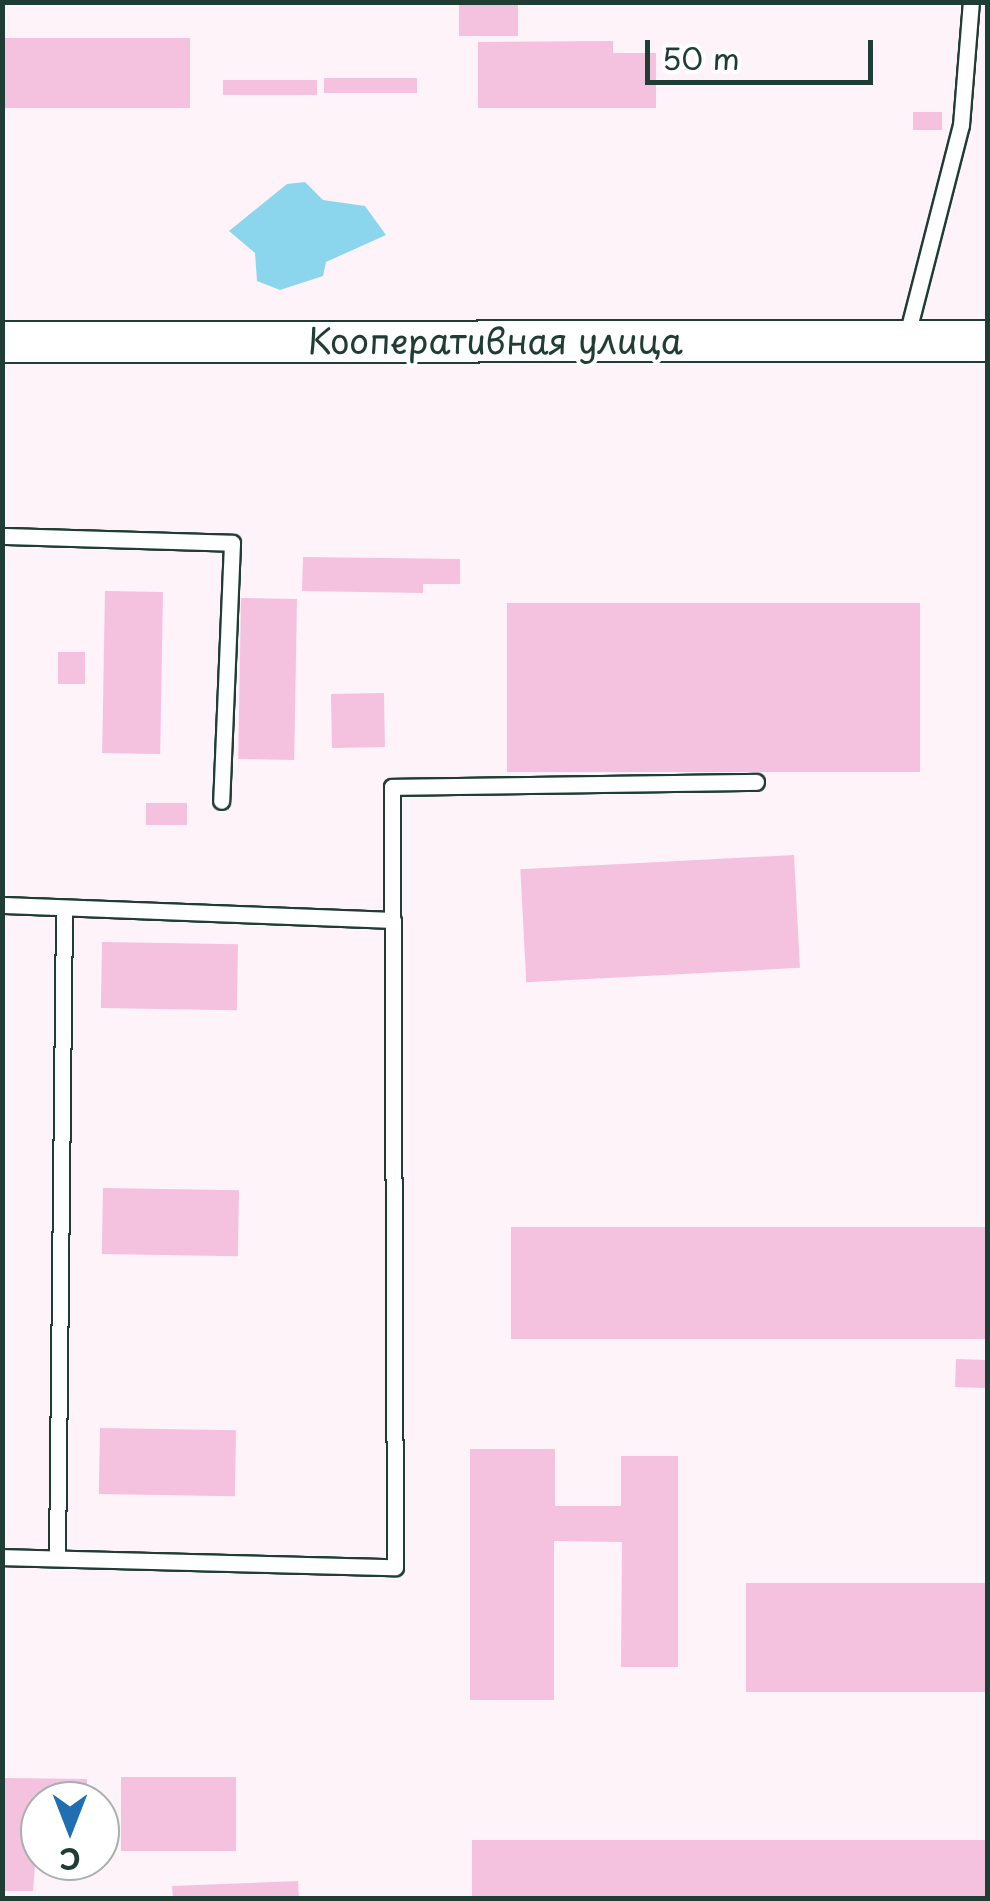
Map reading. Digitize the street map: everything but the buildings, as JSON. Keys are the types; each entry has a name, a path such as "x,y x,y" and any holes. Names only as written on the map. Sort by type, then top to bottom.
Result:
{"street":[{"name":"Кооперативная улица","path":"2,342 906,338 988,341"}],"lane":[{"path":"906,338 961,125 971,2"},
{"path":"2,536 232,543 221,802"},
{"path":"2,1557 395,1567 392,787 756,782"},
{"path":"2,905 393,920"},
{"path":"56,1558 64,908"}],"water":[{"path":"305,182 323,200 365,206 386,235 326,262 323,276 280,290 257,281 255,253 229,231 287,184"}]}
